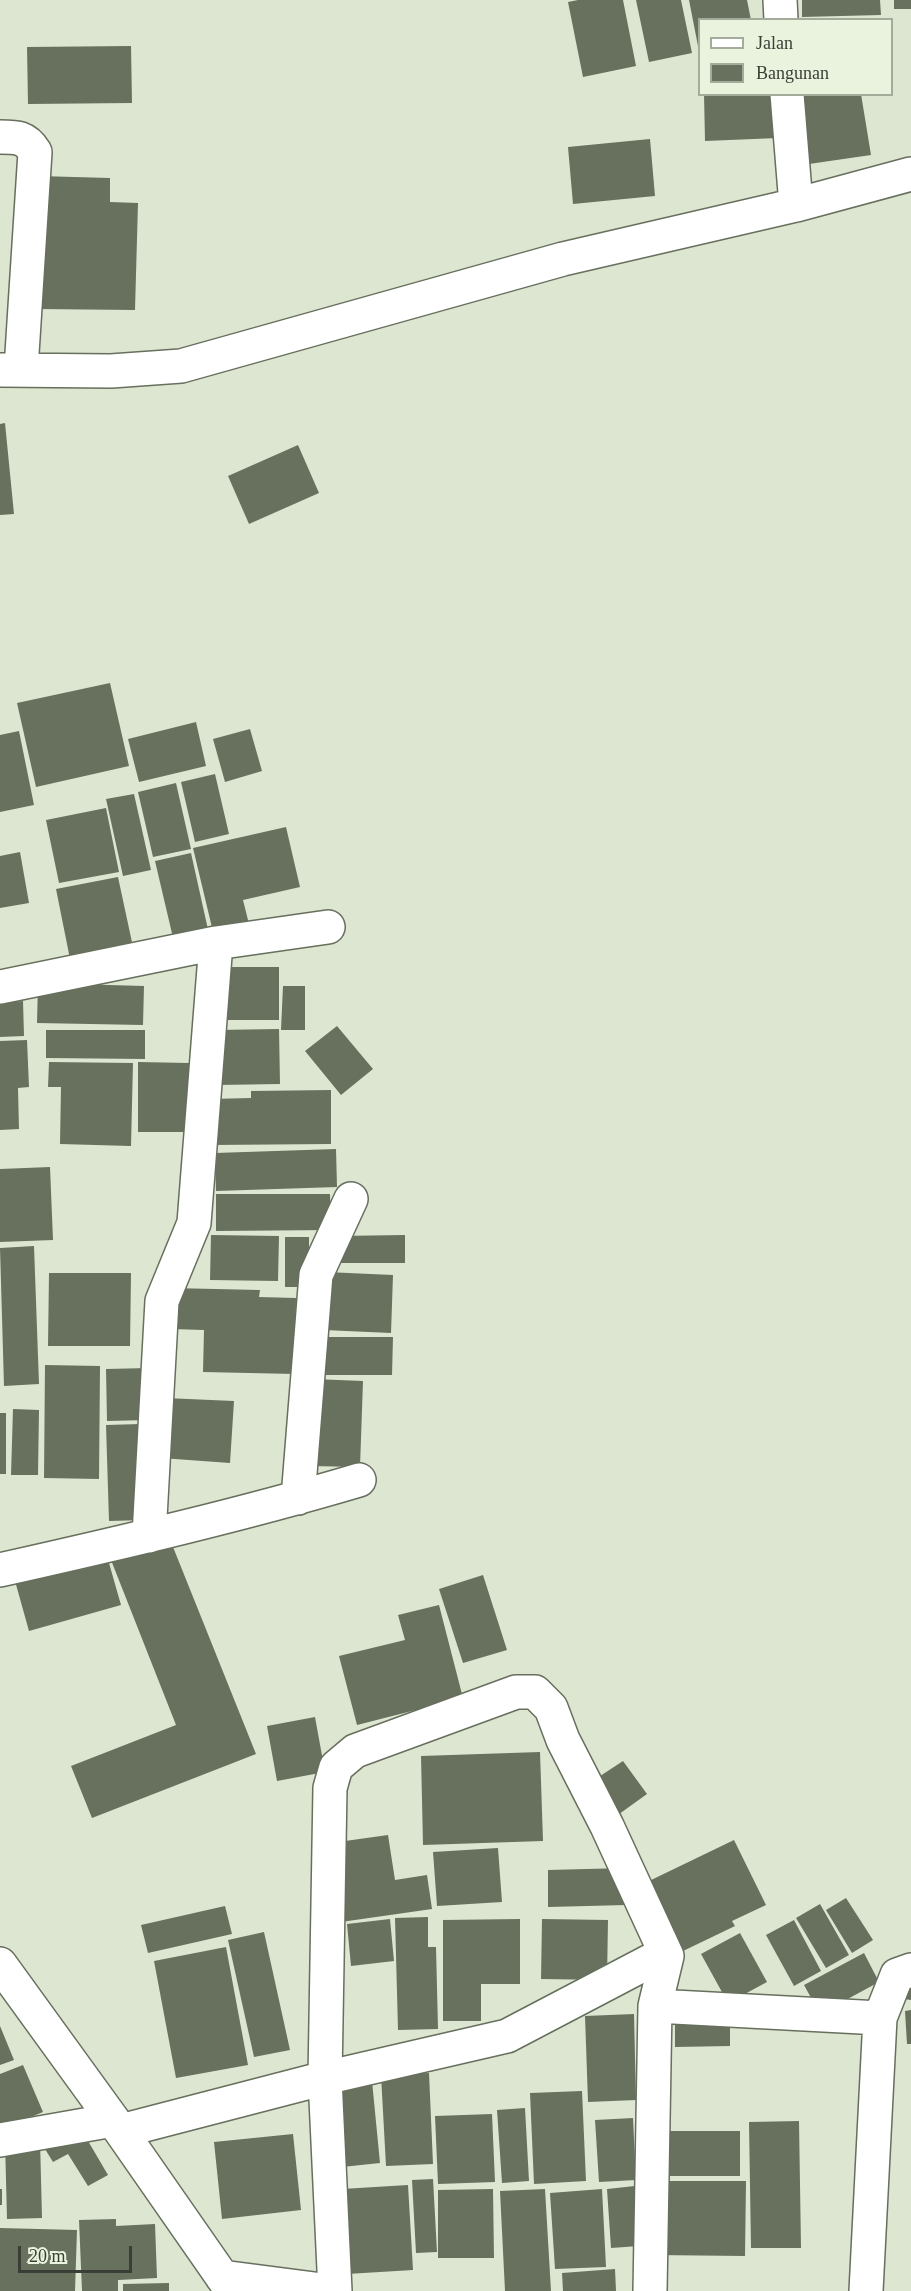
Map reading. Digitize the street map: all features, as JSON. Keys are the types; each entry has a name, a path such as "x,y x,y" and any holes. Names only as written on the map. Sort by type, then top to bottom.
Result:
{"street":[{"path":"780,0 781,18"},
{"path":"787,96 796,205"},
{"path":"0,136 20,137 29,142 35,152 10,370 111,371 181,366 563,259 796,205 911,174"},
{"path":"0,987 216,943 328,927"},
{"path":"149,1536 162,1301 194,1223 216,943"},
{"path":"298,1498 316,1275 351,1199"},
{"path":"0,1570 149,1536 359,1480"},
{"path":"0,1964 117,2125 227,2284 332,2291 325,2078 330,1788 336,1767 355,1750 516,1692 535,1692 551,1708 563,1740 607,1826 667,1956 655,2006 650,2291"},
{"path":"0,2140 117,2125 507,2036 652,1960 667,1956"},
{"path":"866,2291 880,2018 897,1975 911,1970"},
{"path":"655,2006 880,2018"}],"building":[{"path":"623,0 636,66 583,77 568,2"},
{"path":"636,0 681,0 692,53 649,62"},
{"path":"689,0 747,0 751,18 698,18 698,46"},
{"path":"802,0 880,0 881,15 802,17"},
{"path":"894,0 911,0 911,9 894,9"},
{"path":"131,46 132,103 28,104 27,47"},
{"path":"704,96 776,96 778,138 705,141"},
{"path":"798,96 861,96 871,155 809,164"},
{"path":"650,139 655,196 573,204 568,147"},
{"path":"38,176 110,178 110,202 138,203 135,310 36,309"},
{"path":"5,423 14,514 0,515 0,424"},
{"path":"298,445 319,493 249,524 228,476"},
{"path":"110,683 129,766 36,787 17,703"},
{"path":"196,722 206,766 139,782 128,739"},
{"path":"250,729 262,771 225,782 213,739"},
{"path":"19,731 34,805 0,812 0,735"},
{"path":"215,774 229,834 195,842 181,782"},
{"path":"176,783 191,849 153,857 138,792"},
{"path":"134,794 151,870 123,876 106,799"},
{"path":"106,808 119,872 59,883 46,820"},
{"path":"286,827 300,887 243,900 250,928 214,936 193,848"},
{"path":"20,852 29,903 0,908 0,856"},
{"path":"191,853 209,934 174,942 155,861"},
{"path":"118,877 133,947 70,959 56,889"},
{"path":"222,967 279,967 279,1020 222,1020"},
{"path":"38,983 144,986 143,1025 37,1023"},
{"path":"283,986 305,986 305,1030 281,1030"},
{"path":"23,1001 24,1036 0,1037 0,1003"},
{"path":"337,1026 373,1069 341,1095 305,1051"},
{"path":"279,1029 280,1084 218,1085 217,1030"},
{"path":"46,1030 145,1030 145,1059 46,1058"},
{"path":"27,1040 29,1087 18,1088 19,1129 0,1130 0,1041"},
{"path":"49,1062 133,1063 131,1146 60,1144 61,1087 48,1087"},
{"path":"138,1062 189,1063 189,1132 138,1132"},
{"path":"331,1090 331,1144 210,1145 210,1099 251,1098 251,1091"},
{"path":"336,1149 337,1187 216,1191 215,1153"},
{"path":"50,1167 53,1240 0,1242 0,1169"},
{"path":"216,1194 330,1194 331,1230 216,1231"},
{"path":"211,1235 279,1236 278,1281 210,1280"},
{"path":"405,1235 405,1263 337,1263 336,1236"},
{"path":"285,1237 309,1237 309,1287 285,1287"},
{"path":"34,1246 39,1384 4,1386 0,1248"},
{"path":"326,1272 393,1275 391,1333 324,1330"},
{"path":"49,1273 131,1273 130,1346 48,1346"},
{"path":"171,1288 260,1290 259,1297 296,1298 295,1374 203,1372 204,1330 171,1329"},
{"path":"322,1337 393,1337 392,1375 322,1375"},
{"path":"45,1365 100,1366 99,1479 44,1478"},
{"path":"149,1368 149,1420 107,1421 106,1369"},
{"path":"313,1379 363,1381 360,1467 311,1466"},
{"path":"165,1398 234,1401 230,1463 161,1458"},
{"path":"13,1409 39,1410 38,1475 11,1475"},
{"path":"0,1413 6,1413 6,1474 0,1474"},
{"path":"141,1424 144,1520 109,1521 106,1425"},
{"path":"169,1537 256,1754 92,1818 71,1766 176,1725 111,1560"},
{"path":"107,1556 121,1605 29,1631 15,1581"},
{"path":"483,1575 507,1650 463,1663 439,1589"},
{"path":"439,1605 463,1698 357,1725 339,1656 405,1640 398,1615"},
{"path":"315,1717 325,1772 277,1781 267,1726"},
{"path":"540,1752 543,1841 423,1845 421,1756"},
{"path":"623,1761 647,1794 615,1817 591,1782"},
{"path":"388,1835 395,1880 427,1875 432,1909 341,1922 338,1842"},
{"path":"734,1840 766,1905 732,1921 735,1926 681,1952 647,1882"},
{"path":"498,1848 502,1902 437,1906 433,1852"},
{"path":"625,1868 626,1905 548,1907 548,1870"},
{"path":"846,1898 873,1940 852,1953 826,1910"},
{"path":"820,1904 849,1955 826,1968 796,1918"},
{"path":"225,1906 232,1934 148,1953 141,1925"},
{"path":"428,1917 428,1947 436,1947 438,2029 398,2030 395,1918"},
{"path":"390,1919 394,1961 351,1966 347,1924"},
{"path":"520,1919 520,1984 481,1984 481,2021 443,2021 443,1920"},
{"path":"542,1919 608,1920 607,1980 541,1979"},
{"path":"794,1920 821,1971 794,1986 766,1935"},
{"path":"264,1932 290,2050 254,2057 228,1940"},
{"path":"740,1933 767,1982 728,2003 701,1954"},
{"path":"226,1947 248,2065 176,2078 154,1961"},
{"path":"864,1953 879,1982 820,2014 804,1985"},
{"path":"911,1974 911,2000 904,1999"},
{"path":"911,2010 911,2044 907,2044 905,2011"},
{"path":"634,2014 636,2100 588,2102 585,2016"},
{"path":"675,2021 730,2021 730,2046 675,2047"},
{"path":"0,2026 14,2060 0,2065"},
{"path":"23,2065 43,2112 0,2130 0,2074"},
{"path":"429,2073 433,2164 386,2166 381,2075"},
{"path":"372,2081 380,2163 342,2167 333,2085"},
{"path":"582,2091 586,2181 534,2184 530,2093"},
{"path":"525,2108 529,2181 502,2183 497,2110"},
{"path":"492,2114 495,2182 438,2184 435,2116"},
{"path":"633,2118 636,2180 599,2182 595,2120"},
{"path":"799,2121 801,2248 751,2248 749,2122"},
{"path":"81,2129 108,2175 88,2186 68,2154 53,2162 45,2149"},
{"path":"665,2131 740,2131 740,2176 665,2176"},
{"path":"293,2134 301,2210 222,2219 214,2142"},
{"path":"40,2140 42,2218 7,2219 5,2141"},
{"path":"433,2179 437,2252 416,2253 412,2180"},
{"path":"655,2181 746,2181 745,2256 654,2255"},
{"path":"408,2185 413,2270 347,2274 342,2189"},
{"path":"635,2186 639,2246 611,2248 607,2189"},
{"path":"0,2189 2,2189 2,2205 0,2205"},
{"path":"493,2189 494,2258 438,2258 438,2190"},
{"path":"545,2189 551,2291 505,2291 500,2191"},
{"path":"602,2189 606,2267 555,2269 550,2193"},
{"path":"116,2219 116,2226 155,2224 157,2278 118,2280 118,2291 82,2291 79,2220"},
{"path":"0,2228 77,2230 75,2291 0,2291"},
{"path":"615,2269 616,2291 563,2291 562,2273"},
{"path":"169,2283 169,2291 123,2291 123,2284"}]}
